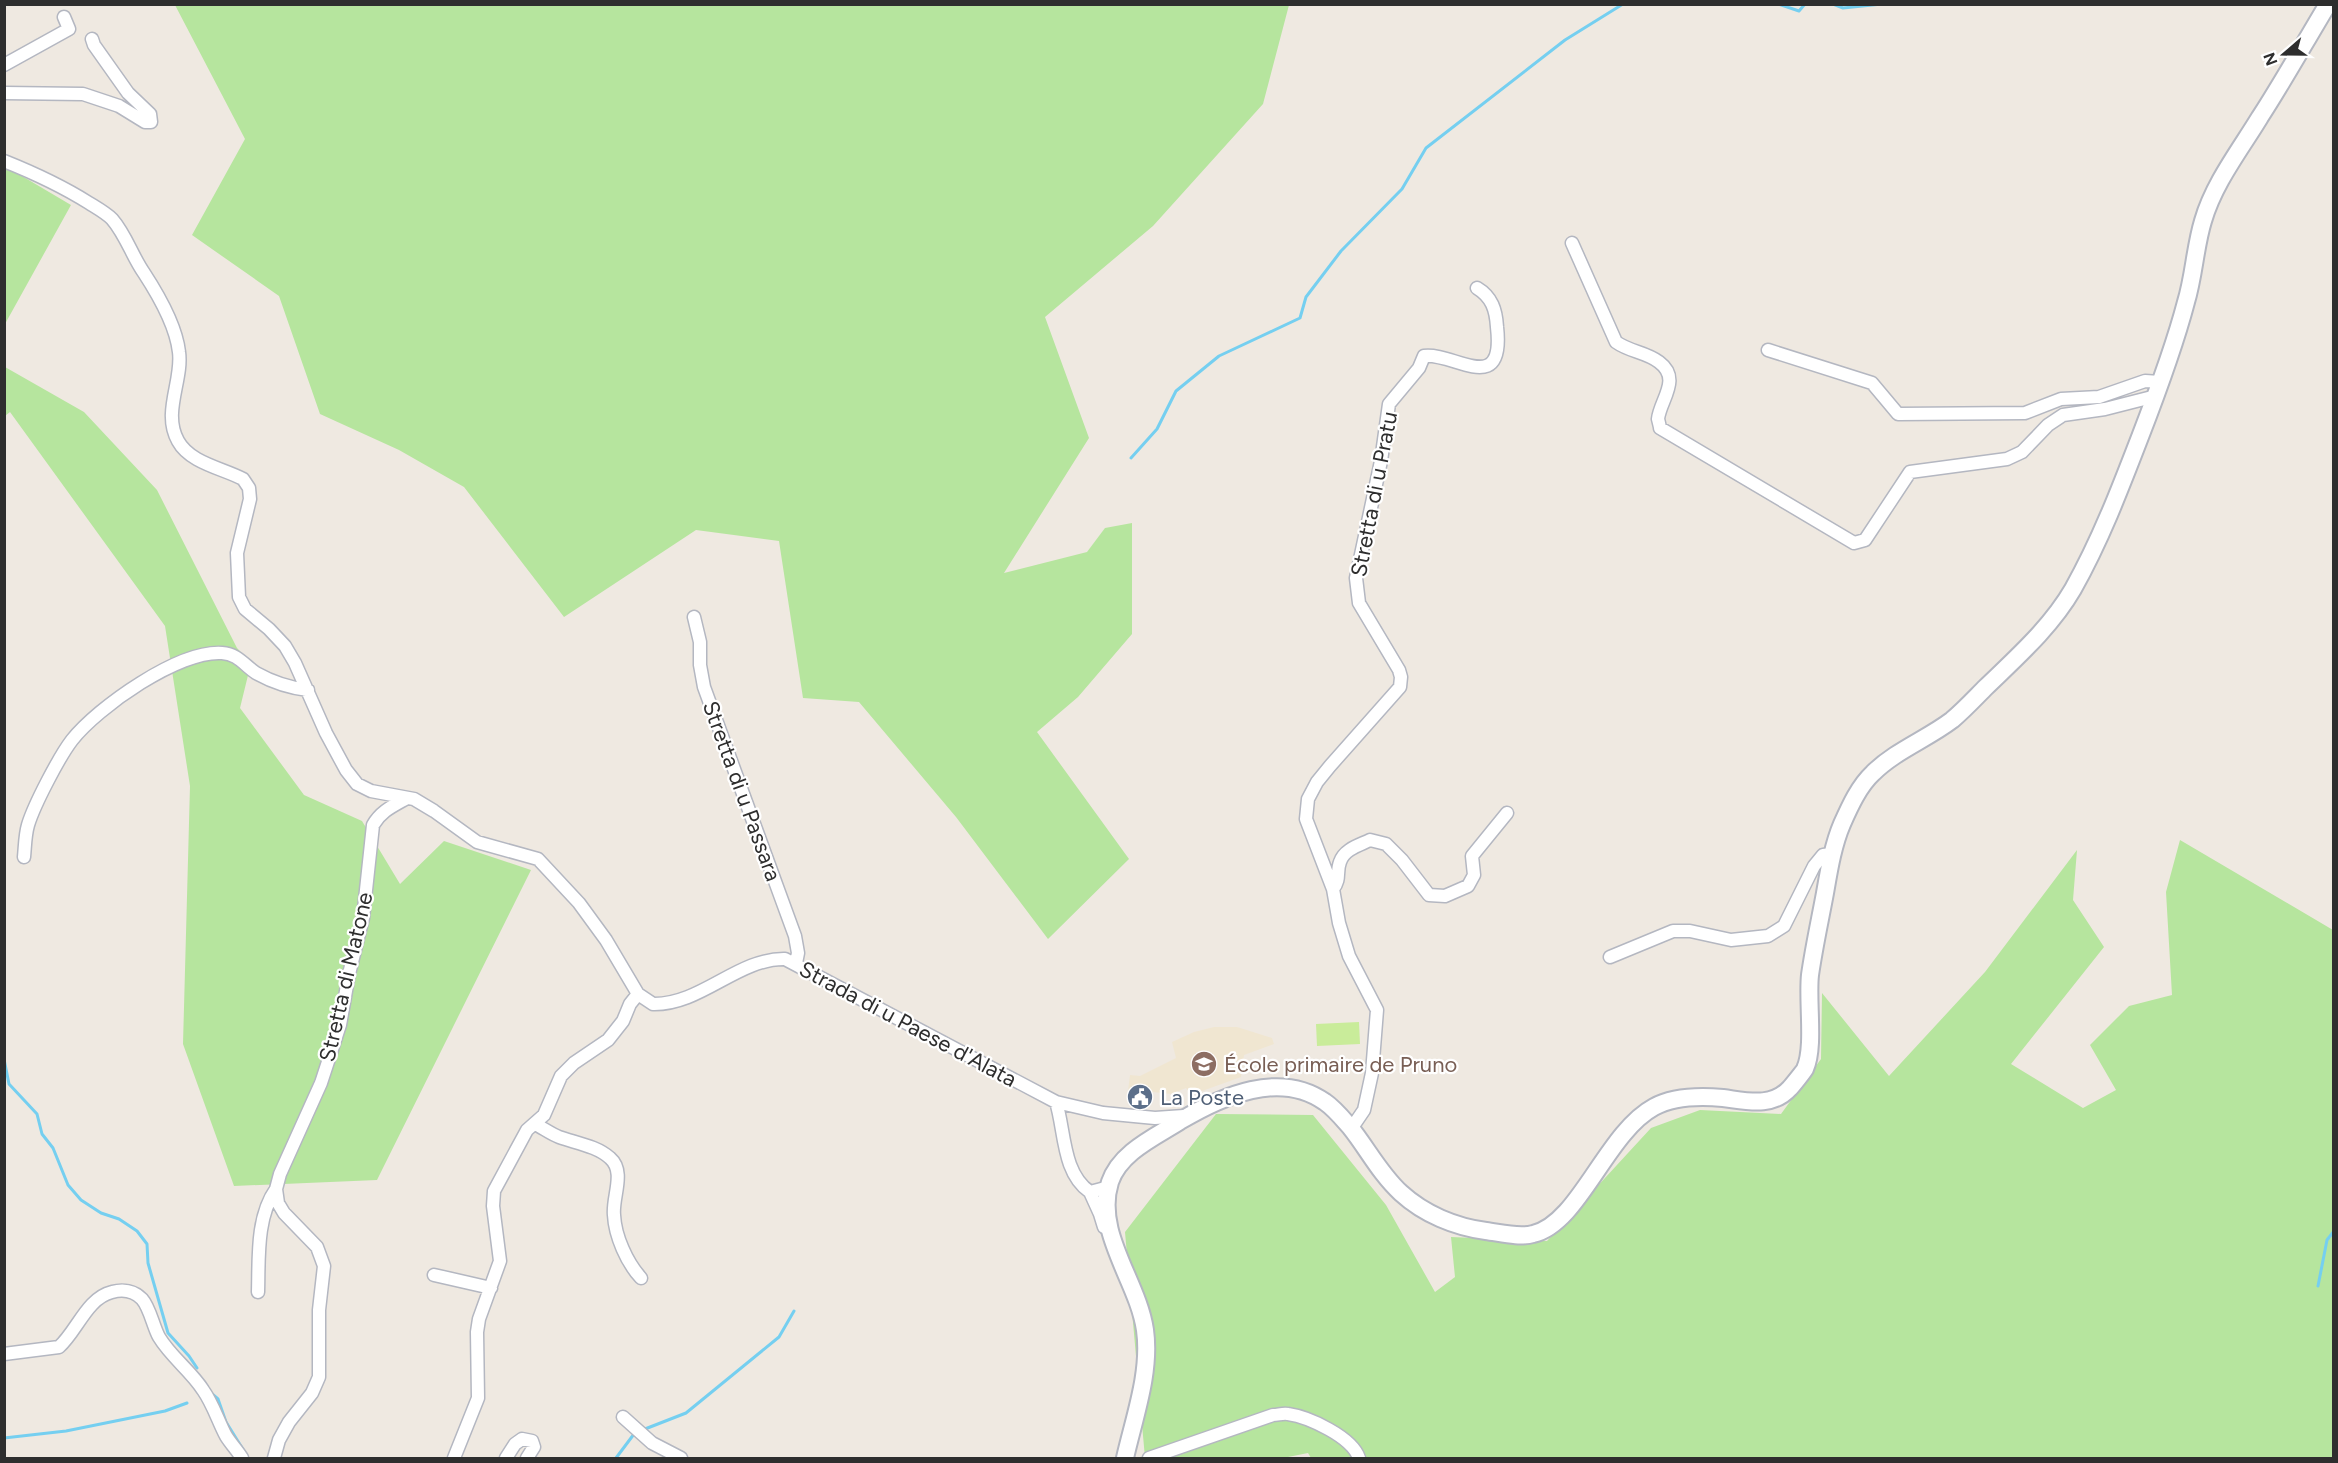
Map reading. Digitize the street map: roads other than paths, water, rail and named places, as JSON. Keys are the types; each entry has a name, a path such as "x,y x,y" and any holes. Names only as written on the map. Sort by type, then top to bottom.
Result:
{"street":[{"path":"1125,1458 1147,1359 1145,1328 1137,1298 1113,1238 1107,1203 1108,1187 1123,1160 1189,1116 1241,1092 1263,1087 1288,1088 1306,1092 1328,1103 1351,1129 1386,1177 1403,1195 1426,1212 1465,1228 1527,1236 1540,1233 1569,1209 1620,1134 1652,1107 1691,1096 1744,1102 1768,1101 1780,1097 1792,1086 1806,1068 1809,1046 1809,983 1832,854 1840,827 1859,791 1872,774 1951,720 2014,661 2048,624 2072,592 2114,507 2158,389 2187,300 2204,218 2220,181 2328,4"},
{"path":"4,65 69,30 64,17"},
{"path":"4,93 83,94 118,106 145,122 151,122 150,114 128,93 92,39"},
{"path":"4,161 62,186 110,217 124,234 136,260 154,288 175,333 180,366 173,399 172,422 176,439 184,451 243,479 249,488 250,499 237,553 239,597 245,609 285,646 346,771 357,784 371,791 414,799 477,842 538,859 579,903 606,939 638,994 630,1004 623,1021 608,1040 574,1063 561,1076 544,1115 527,1130 494,1191 493,1206 500,1261 479,1319 477,1332 478,1398 454,1458"},
{"path":"1572,243 1616,342 1626,350 1661,363 1668,374 1669,391 1658,419 1660,428 1854,543 1865,540 1910,472 2007,459 2022,452 2048,425 2063,415 2105,409 2158,389"},
{"name":"Stretta di u Pratu","path":"1351,1129 1364,1110 1372,1073 1377,1010 1349,956 1339,923 1333,888 1306,819 1308,799 1317,782 1330,766 1400,687 1401,677 1359,603 1356,578 1381,461 1389,404 1419,368 1424,356 1435,355 1467,367 1485,366 1494,359 1498,342 1496,316 1487,294 1477,288"},
{"path":"1768,350 1872,383 1898,414 2025,413 2061,399 2099,396 2145,381 2158,389"},
{"name":"Stretta di u Passara","path":"694,617 700,642 700,664 704,687 795,936 798,953 796,963"},
{"path":"24,857 28,826 51,777 72,740 115,700 146,679 178,662 206,653 224,653 236,656 255,672 272,681 308,690"},
{"name":"Stretta di Matone","path":"258,1292 260,1240 266,1203 276,1189 280,1174 321,1083 340,1026 349,974 363,918 373,825 386,809 407,798"},
{"path":"1333,888 1338,882 1340,861 1350,849 1370,840 1386,844 1402,860 1429,895 1445,896 1453,893 1468,886 1474,875 1472,856 1507,813"},
{"path":"1610,957 1672,931 1690,931 1731,940 1768,936 1784,926 1814,866 1823,855 1832,854"},
{"name":"Strada di u Paese d'Alata","path":"638,994 653,1004 663,1004 704,990 774,958 785,959 1056,1102 1103,1113 1155,1118 1189,1116"},
{"path":"1056,1102 1070,1162 1082,1186 1090,1192 1105,1231 1113,1238"},
{"path":"535,1124 557,1136 583,1144 609,1157 617,1166 619,1174 613,1213 615,1228 632,1269 641,1278"},
{"path":"1090,1192 1108,1187"},
{"path":"274,1458 279,1440 312,1393 319,1377 320,1310 324,1266 318,1248 284,1213 278,1203 276,1189"},
{"path":"434,1275 492,1288"},
{"path":"4,1354 59,1347 93,1304 104,1294 127,1291 135,1294 144,1301 160,1337 172,1356 203,1390 227,1438 242,1458"},
{"path":"1149,1458 1274,1415 1287,1414 1324,1426 1347,1443 1359,1458"},
{"path":"623,1417 652,1443 681,1458"},
{"path":"507,1458 515,1444 522,1438 532,1442 534,1446 527,1458"}],"waterway":[{"path":"1131,458 1157,429 1176,391 1219,356 1300,318 1306,297 1341,251 1402,189 1426,148 1565,40 1623,4"},
{"path":"1778,4 1799,11 1805,4"},
{"path":"1833,4 1843,8 1882,4"},
{"path":"4,1059 9,1084 37,1114 42,1134 53,1148 68,1185 81,1200 137,1231 147,1244 148,1263 168,1333 197,1368"},
{"path":"2318,1286 2327,1240 2334,1231"},
{"path":"645,1429 686,1413 779,1337 794,1311"},
{"path":"211,1393 218,1399 226,1422 244,1451"},
{"path":"4,1438 66,1431 165,1411 187,1403"},
{"path":"616,1458 634,1434"}],"place":[{"name":"École primaire de Pruno","path":"1204,1064"},
{"name":"La Poste","path":"1140,1097"}]}
